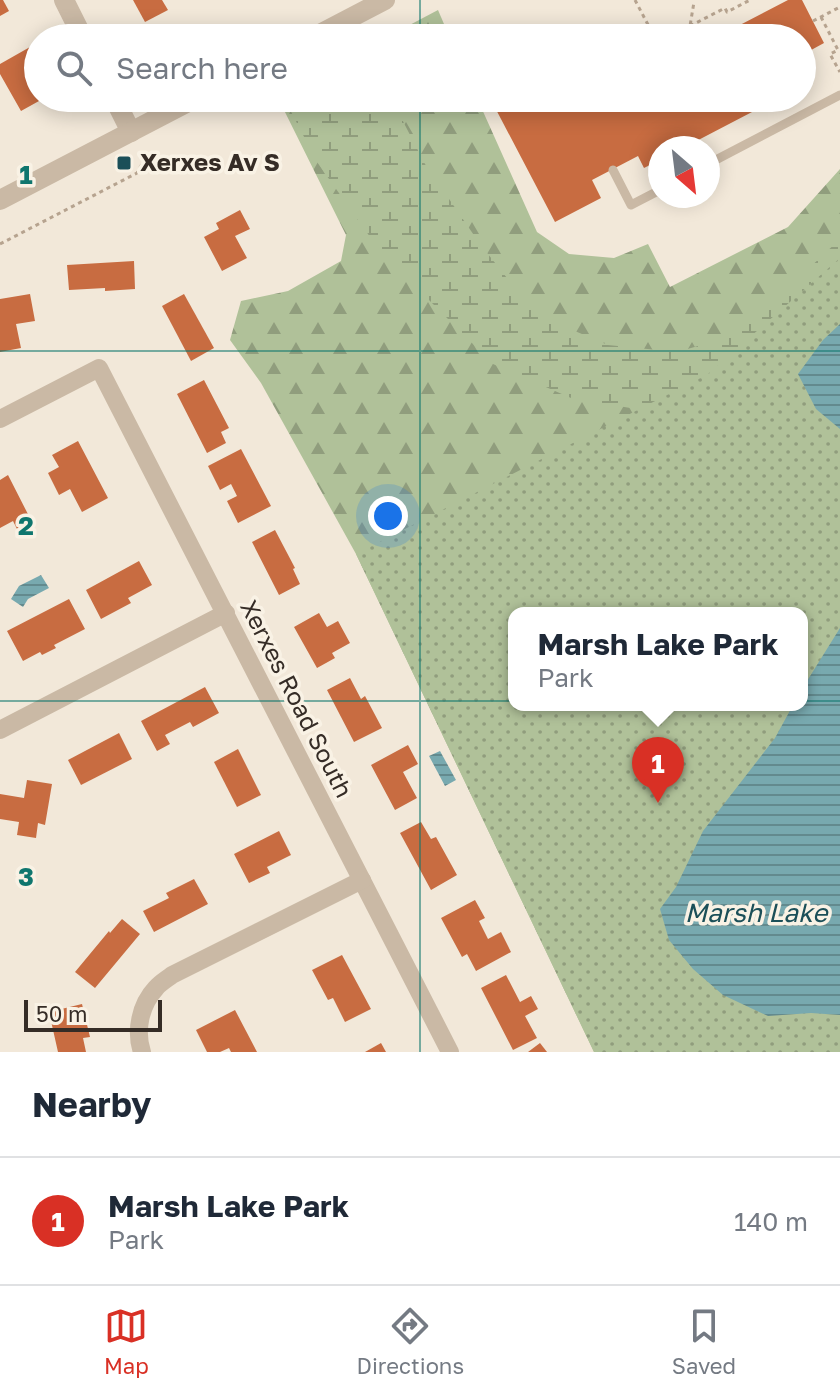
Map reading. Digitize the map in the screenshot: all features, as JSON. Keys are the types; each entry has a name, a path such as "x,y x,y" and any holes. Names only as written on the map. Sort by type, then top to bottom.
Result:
{"street":[{"path":"64,0 76,24"},
{"path":"339,24 385,0"},
{"path":"121,112 131,132"},
{"path":"0,200 169,112"},
{"name":"Xerxes Road South","path":"0,419 99,368 450,1052"},
{"path":"0,730 226,613"},
{"path":"142,1052 139,1023 145,1005 156,988 172,975 362,880"}],"lane":[{"path":"816,108 840,95"},
{"path":"720,158 807,112"},
{"path":"613,170 631,205 648,196"}],"path":[{"path":"635,0 648,24"},
{"path":"694,24 725,8 727,12 750,0"},
{"path":"690,24 694,2"},
{"path":"813,21 840,7"},
{"path":"821,17 838,50 830,54 840,72"},
{"path":"0,244 137,173 146,157 150,156"}],"green space":[{"path":"438,10 444,24 412,24"},
{"path":"285,112 483,112 537,232 569,254 614,258 648,244 670,287 788,227 840,169 840,324 803,607 508,607 508,711 520,711 840,1052 594,1052 356,554 261,383 230,340 241,301 288,291 341,261 346,235"},
{"path":"291,112 398,112 425,164 480,244 526,302 563,326 608,345 677,352 712,342 770,305 840,239 840,324 654,412 571,398 493,364 380,251 317,162"},
{"path":"840,258 840,1052 594,1052 356,554 708,374"}],"water":[{"path":"840,324 840,429 816,409 798,374 823,340"},
{"path":"41,575 49,588 28,599 23,607 11,599 19,586"},
{"name":"Marsh Lake","path":"840,628 840,1015 811,1013 768,1016 723,995 693,969 669,940 660,909 676,887 703,831 775,738 790,711 808,711 808,679"},
{"path":"440,751 456,780 445,786 429,756"}],"building":[{"path":"0,0 9,11 0,16"},
{"path":"133,0 162,0 168,10 145,22"},
{"path":"788,0 802,0 814,24 742,24"},
{"path":"816,27 824,43 816,47"},
{"path":"24,50 24,109 21,111 0,74 0,64"},
{"path":"497,112 752,112 706,136 648,136 648,166 644,168 638,156 592,180 601,198 555,222"},
{"path":"240,210 250,229 235,236 247,258 222,271 204,237 219,229 216,223"},
{"path":"134,261 135,289 69,290 67,265"},
{"path":"30,294 35,321 16,324 21,348 0,352 0,299"},
{"path":"184,294 214,348 191,361 162,306"},
{"path":"204,380 229,428 221,432 226,443 207,453 177,394"},
{"path":"78,441 108,498 82,512 70,489 59,495 48,473 59,467 52,455"},
{"path":"241,449 271,506 238,523 227,501 237,496 231,484 220,490 208,466"},
{"path":"8,475 34,526 19,533 13,521 0,528 0,480"},
{"path":"275,530 300,584 279,595 252,542"},
{"path":"139,561 152,585 128,598 131,603 101,619 86,590"},
{"path":"69,599 85,629 54,645 56,648 23,661 7,631"},
{"path":"319,613 327,627 338,621 350,643 332,653 335,658 317,668 294,627"},
{"path":"350,678 361,699 365,696 382,728 354,742 327,690"},
{"path":"205,687 219,713 193,727 190,722 165,735 170,744 157,751 141,721"},
{"path":"119,733 132,759 81,785 68,760"},
{"path":"408,745 418,764 403,772 417,798 395,810 371,765"},
{"path":"238,749 261,795 237,807 214,762"},
{"path":"27,780 52,784 45,825 38,823 36,838 17,835 19,822 0,819 0,794 24,798"},
{"path":"421,822 431,839 436,837 457,875 431,890 400,833"},
{"path":"279,831 291,855 267,867 270,873 249,883 234,854"},
{"path":"194,879 208,904 154,932 143,911 169,898 166,893"},
{"path":"475,900 485,918 479,921 488,939 501,932 511,952 476,971 467,954 462,957 441,918"},
{"path":"122,919 140,934 95,988 75,972"},
{"path":"342,955 371,1009 345,1022 333,998 328,1000 312,970"},
{"path":"506,975 520,1002 531,996 538,1009 525,1016 537,1038 513,1050 481,988"},
{"path":"82,1004 90,1037 83,1038 86,1052 58,1052 49,1012"},
{"path":"235,1010 257,1052 231,1052 229,1048 207,1052 196,1030"},
{"path":"381,1043 386,1052 365,1052"},
{"path":"540,1043 547,1052 528,1052"}],"place":[{"name":"Xerxes Av S","path":"124,163"},
{"name":"Marsh Lake Park","path":"658,803"}]}
